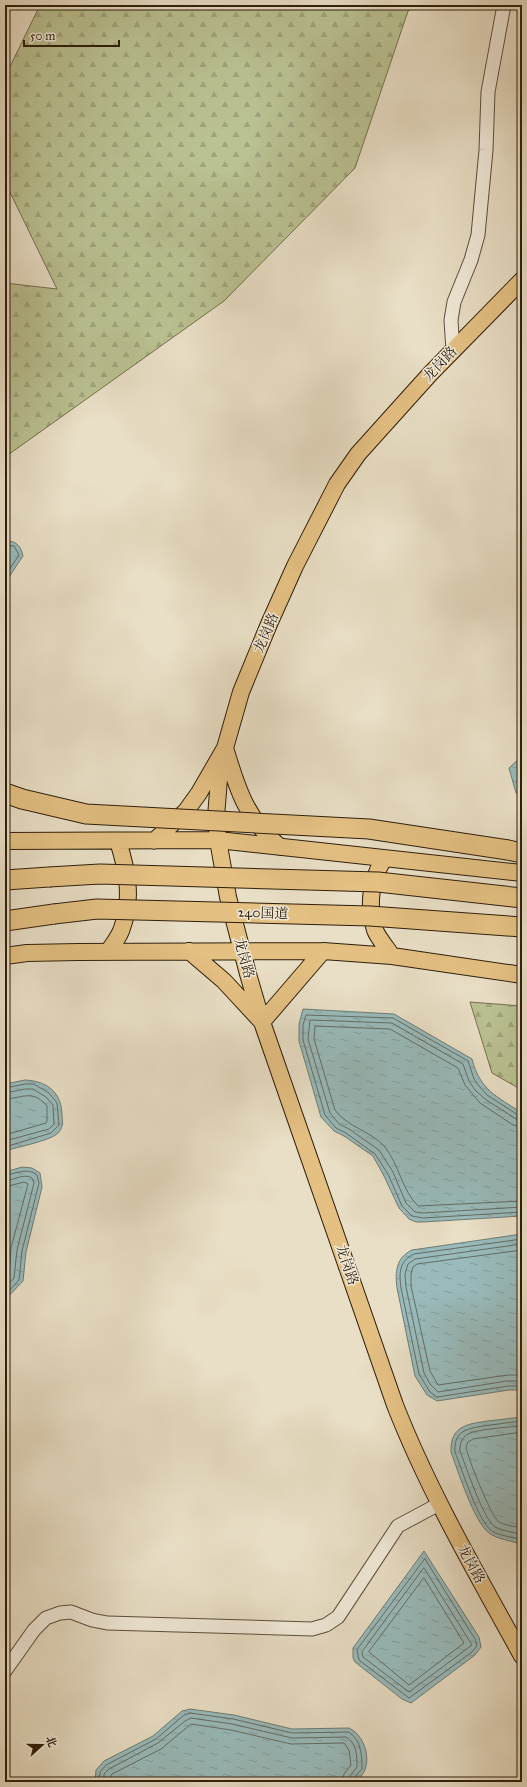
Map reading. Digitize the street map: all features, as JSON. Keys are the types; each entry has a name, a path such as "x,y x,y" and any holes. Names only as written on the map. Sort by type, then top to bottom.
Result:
{"highway":[{"path":"5,793 22,799 86,814 369,828 515,852"},
{"path":"5,880 100,874 378,882 522,898"},
{"name":"240国道","path":"5,920 97,909 370,916 522,927"}],"main road":[{"name":"龙岗路","path":"522,280 453,351 358,454 337,484 295,566 241,692 225,748 216,802 218,840 228,897 262,1022 395,1405 417,1458 439,1504 522,1656"},
{"path":"154,840 186,811 199,793 225,748"},
{"path":"225,748 244,805 266,836 280,847"},
{"path":"5,841 218,840 522,872"},
{"path":"108,952 122,929 129,892 125,864 118,841"},
{"path":"384,858 376,872 370,895 375,931 392,956"},
{"path":"189,951 224,981 262,1022 323,951"},
{"path":"5,956 27,953 323,951 392,956 522,975"}],"street":[{"path":"453,351 451,320 454,302 471,260 478,235 486,150 488,92 504,5"},
{"path":"5,1671 34,1630 46,1618 60,1613 71,1612 92,1620 107,1623 319,1628 338,1617 398,1526 408,1519 439,1504"}],"green space":[{"path":"40,5 416,5 408,11 355,168 224,301 5,457 5,283 57,289 5,182 5,77"},
{"path":"470,1002 522,1006 522,1090 492,1073"}],"water":[{"path":"5,542 16,543 23,556 5,583"},
{"path":"522,756 522,792 516,793 509,768"},
{"path":"303,1009 394,1014 472,1059 475,1070 484,1085 497,1097 522,1113 522,1216 423,1222 416,1222 409,1219 399,1208 373,1156 334,1131 321,1117 299,1041 299,1024"},
{"path":"25,1080 47,1086 56,1095 61,1108 62,1127 58,1133 48,1139 5,1151 5,1084"},
{"path":"22,1167 32,1168 40,1173 42,1187 26,1252 23,1281 5,1300 5,1172"},
{"path":"522,1234 522,1390 509,1390 437,1401 427,1395 415,1376 397,1288 396,1276 400,1261 412,1250"},
{"path":"522,1417 521,1544 496,1537 483,1527 467,1496 451,1452 451,1443 457,1432 467,1425"},
{"path":"424,1551 479,1637 481,1647 475,1655 411,1703 402,1699 355,1662 353,1658 353,1648"},
{"path":"190,1709 234,1715 292,1729 349,1728 356,1732 364,1746 367,1762 365,1770 361,1777 354,1782 95,1782 96,1770 104,1761 153,1736 182,1711"}]}
